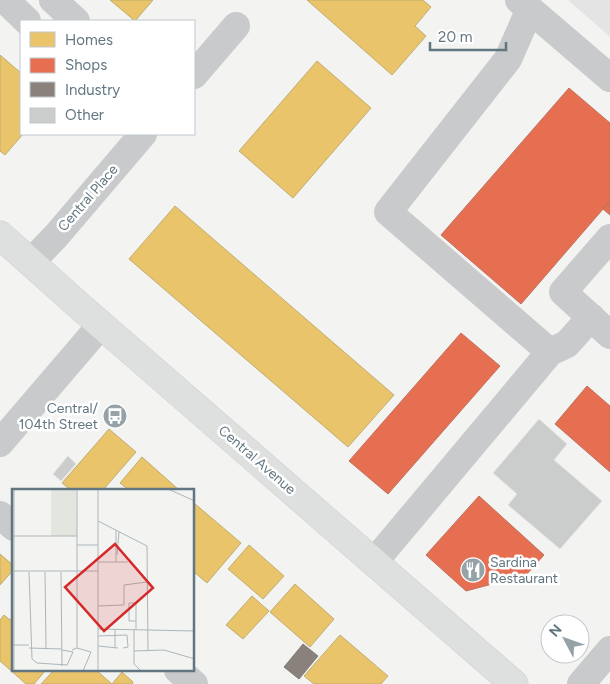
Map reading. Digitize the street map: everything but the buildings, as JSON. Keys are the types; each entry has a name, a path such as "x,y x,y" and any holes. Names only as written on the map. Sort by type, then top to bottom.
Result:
{"main road":[{"name":"Central Avenue","path":"0,235 514,684"}],"street":[{"path":"5,0 26,20"},
{"path":"53,0 75,20"},
{"path":"550,352 388,212 508,59 524,4 610,78"},
{"path":"195,74 236,26"},
{"name":"Central Place","path":"31,262 56,236 142,135"},
{"path":"374,562 550,352 600,326 563,292 610,238"},
{"path":"0,443 102,325"},
{"path":"0,515 12,525"},
{"path":"581,684 610,650"},
{"path":"180,672 194,684"}],"shaded area":[{"path":"568,0 610,0 610,37"}],"place":[{"name":"Central/ 104th Street","path":"115,416"},
{"name":"Sardina Restaurant","path":"473,570"}]}
